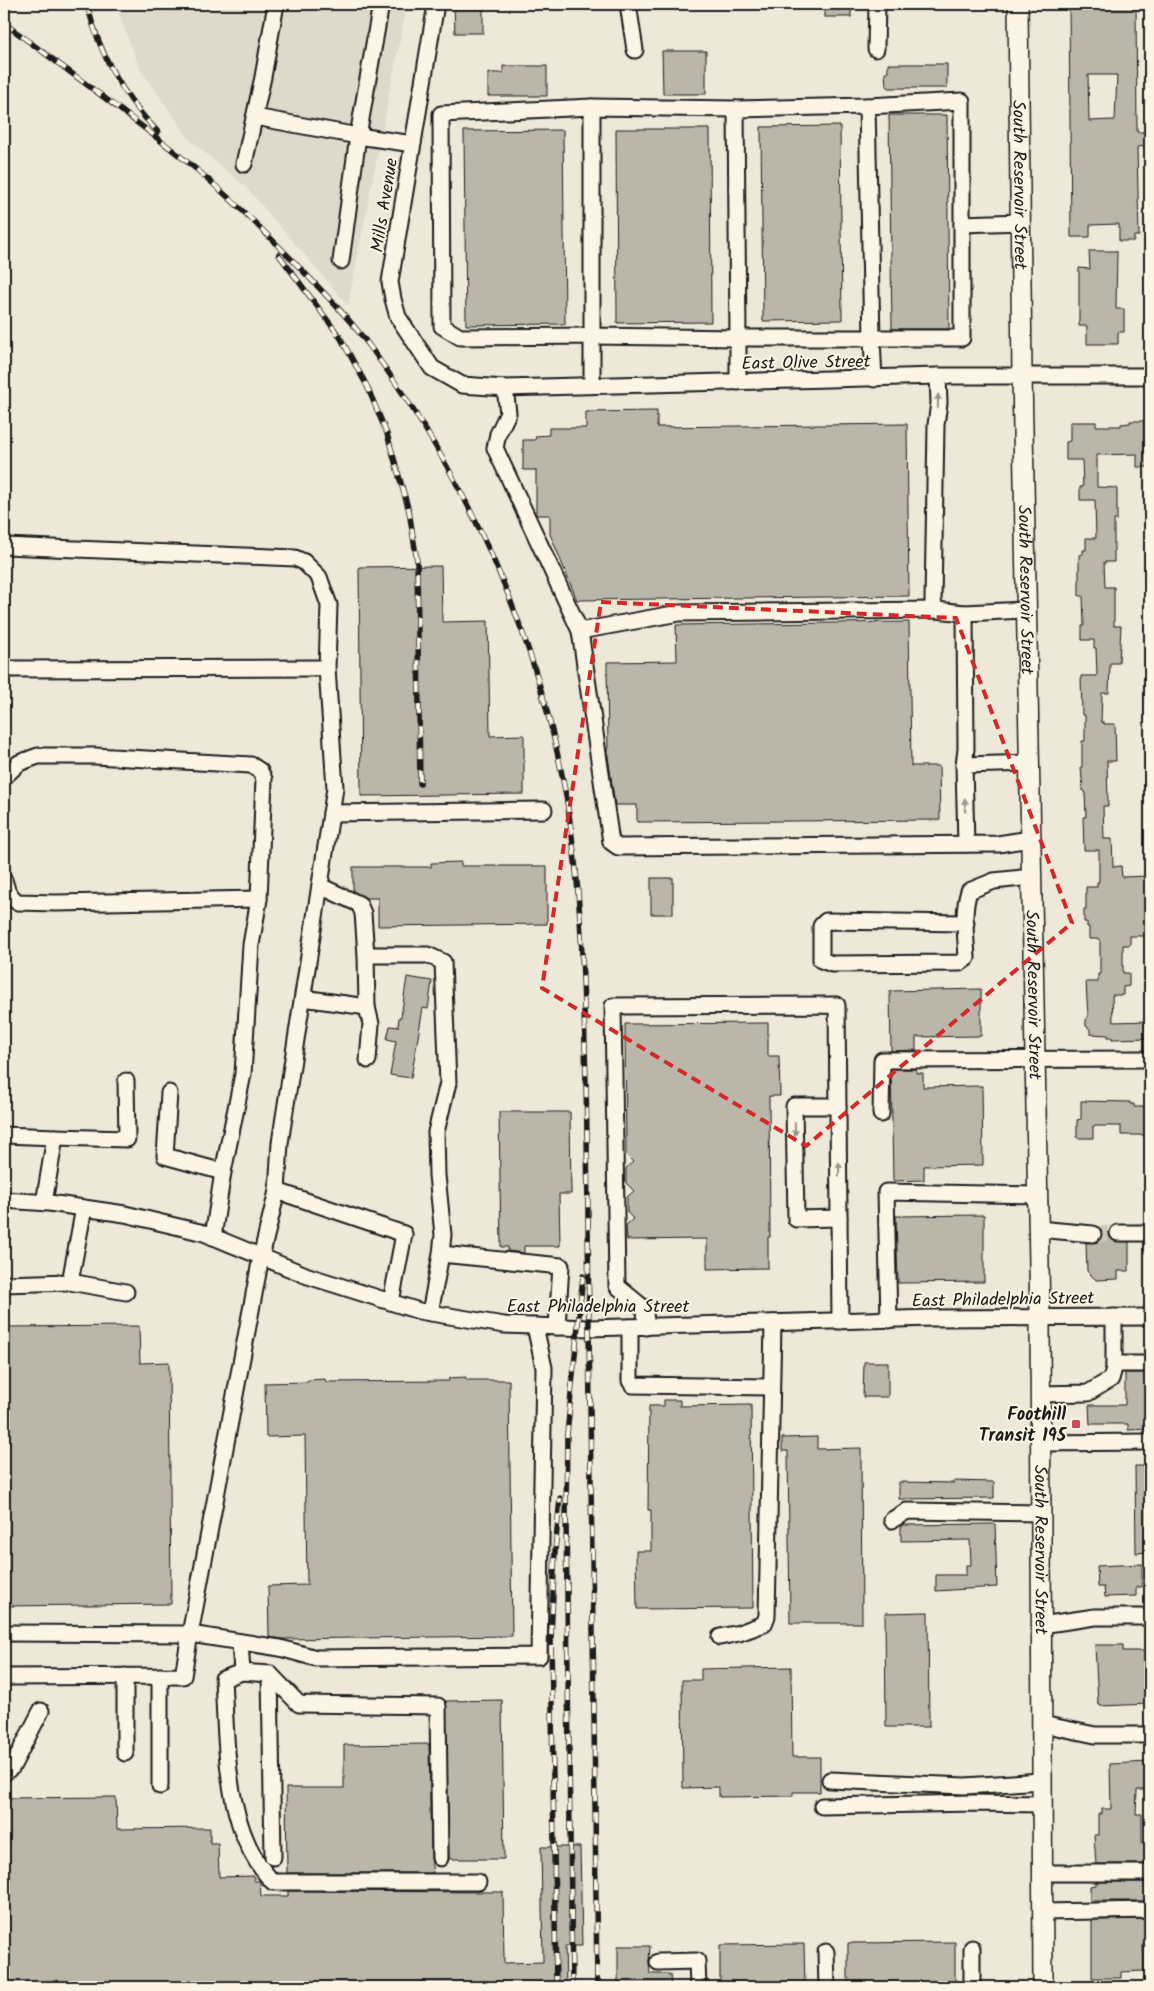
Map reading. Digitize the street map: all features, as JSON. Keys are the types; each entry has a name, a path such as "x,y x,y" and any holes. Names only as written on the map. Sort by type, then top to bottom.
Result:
{"main road":[{"name":"South Reservoir Street","path":"1018,4 1022,376 1040,1317 1043,1987"}],"street":[{"path":"244,164 276,4"},
{"path":"341,261 358,136 381,4"},
{"name":"Mills Avenue","path":"436,4 390,282 398,317 432,368 462,385"},
{"path":"628,4 635,50"},
{"path":"876,49 877,4"},
{"path":"962,101 962,338 460,337 442,326 441,114 592,107 736,109 867,106 962,101"},
{"path":"867,106 874,379"},
{"path":"592,107 592,385"},
{"path":"736,109 738,382"},
{"path":"254,117 413,144"},
{"path":"962,224 1021,222"},
{"path":"936,610 933,602 936,424 939,404 938,376"},
{"name":"East Olive Street","path":"462,385 505,388 938,376 1150,376"},
{"path":"505,388 508,413 498,434 495,448 580,631 611,842 618,847 998,844 1030,839"},
{"path":"4,546 296,558 304,562 319,576 329,605 327,668 335,788 280,1143 277,1191 261,1256 183,1676 4,1677"},
{"path":"580,631 679,612 936,610 965,613 1026,610"},
{"path":"965,613 966,749 964,765 966,844"},
{"path":"4,669 327,668"},
{"path":"4,777 19,763 38,756 95,756 251,765 260,771 264,779 259,898 251,944 243,1074 223,1172 213,1237"},
{"path":"964,765 1029,763"},
{"path":"331,813 544,810"},
{"path":"966,923 826,921 821,926 821,960 832,964 960,963 967,958 966,923 965,905 969,891 994,881 1031,877"},
{"path":"4,880 8,893 17,902 56,903 259,898"},
{"path":"320,886 359,904 363,913 367,1008 372,1024 368,1060"},
{"path":"366,955 428,955 444,962 448,1083 436,1132 437,1176 443,1235 430,1313"},
{"path":"303,998 367,1008"},
{"path":"646,1326 645,1309 617,1286 613,1006 837,1005 840,1321"},
{"path":"881,1114 882,1060 1150,1059"},
{"path":"4,1136 127,1139 126,1081"},
{"path":"168,1093 165,1156 223,1172"},
{"path":"838,1106 794,1106 796,1219 839,1218"},
{"path":"44,1203 55,1137"},
{"path":"277,1191 404,1234 391,1302"},
{"path":"889,1320 886,1192 1038,1194"},
{"name":"East Philadelphia Street","path":"4,1200 44,1203 125,1214 213,1237 308,1276 391,1302 430,1313 504,1325 630,1327 1040,1317 1150,1317"},
{"path":"70,1282 84,1208"},
{"path":"1038,1229 1093,1234"},
{"path":"1118,1234 1150,1233"},
{"path":"440,1254 561,1266 558,1327"},
{"path":"4,1284 70,1282 126,1292"},
{"path":"1040,1394 1088,1393 1111,1379 1114,1364 1114,1317"},
{"path":"720,1636 739,1633 764,1624 767,1616 773,1323"},
{"path":"4,1633 190,1634 280,1648 316,1658 539,1656 544,1368 535,1326"},
{"path":"630,1327 630,1381 634,1386 771,1387"},
{"path":"1114,1364 1150,1364"},
{"path":"1040,1443 1150,1442"},
{"path":"892,1520 907,1511 1041,1513"},
{"path":"1041,1625 1095,1617 1150,1617"},
{"path":"240,1642 242,1672"},
{"path":"440,1858 438,1706 299,1704 270,1674 242,1672 222,1679 228,1765 241,1833 263,1873 273,1882 478,1882"},
{"path":"270,1674 273,1858"},
{"path":"124,1676 125,1753"},
{"path":"160,1676 160,1786"},
{"path":"4,1773 12,1767 41,1711"},
{"path":"1042,1724 1095,1734 1150,1736"},
{"path":"830,1780 965,1786 1042,1781"},
{"path":"822,1806 973,1803 1042,1804"},
{"path":"1042,1873 1150,1873"},
{"path":"1043,1912 1150,1910"},
{"path":"972,1948 972,1987"},
{"path":"826,1952 827,1987"},
{"path":"658,1962 697,1961 698,1987"}],"highlighted area":[{"path":"601,602 956,618 1072,923 806,1146 542,988"}],"shaded area":[{"path":"115,4 407,4 348,305 244,185 191,141 140,69"}],"building":[{"path":"483,4 483,33 455,33 454,5"},
{"path":"825,4 851,4 851,17 825,17"},
{"path":"1069,4 1136,4 1137,132 1150,132 1150,146 1137,147 1139,236 1134,236 1134,241 1119,241 1119,224 1090,225 1090,237 1071,237","holes":["1088,75 1117,75 1115,120 1089,121"]},
{"path":"662,51 706,51 706,94 663,94"},
{"path":"888,64 947,64 947,88 888,88 886,86 885,72 888,72"},
{"path":"503,66 547,66 547,96 488,96 488,73 503,73"},
{"path":"889,115 947,115 949,329 892,329"},
{"path":"840,126 842,320 763,321 761,127"},
{"path":"616,129 710,129 711,322 617,323"},
{"path":"563,130 565,324 466,325 464,131"},
{"path":"1089,251 1117,251 1116,309 1124,309 1124,332 1118,332 1118,344 1087,344 1087,326 1079,326 1079,268 1090,269"},
{"path":"657,411 657,427 907,424 909,596 577,600 550,534 550,515 536,515 536,470 523,470 523,440 535,440 536,436 549,435 549,428 586,428 586,412"},
{"path":"1130,421 1144,421 1144,439 1150,438 1150,467 1137,467 1137,454 1097,455 1097,487 1117,488 1117,520 1114,520 1114,562 1104,562 1105,587 1114,587 1114,626 1121,626 1119,663 1110,663 1109,693 1102,693 1101,722 1104,722 1104,724 1115,724 1116,761 1107,761 1108,806 1103,806 1104,839 1112,839 1113,867 1121,866 1122,877 1150,876 1150,936 1130,936 1130,945 1123,945 1123,973 1129,973 1129,986 1123,987 1123,995 1112,995 1113,1022 1150,1021 1150,1038 1112,1039 1108,1035 1090,1034 1090,1029 1086,1026 1088,1017 1086,982 1098,982 1098,974 1100,974 1100,939 1089,939 1089,927 1087,927 1087,922 1084,922 1084,909 1086,909 1086,887 1097,887 1097,882 1099,882 1099,850 1084,850 1083,817 1086,817 1085,791 1083,791 1081,767 1082,741 1085,741 1085,715 1082,715 1081,676 1097,676 1094,640 1082,640 1082,626 1084,626 1083,596 1079,596 1079,555 1083,554 1083,550 1086,550 1086,538 1096,538 1095,500 1080,500 1080,487 1083,487 1082,460 1066,460 1066,442 1070,441 1070,422 1096,422 1096,426 1121,426 1121,424 1130,423"},
{"path":"441,566 442,622 488,621 490,736 524,735 524,794 361,796 359,567"},
{"path":"909,622 911,766 939,766 940,820 637,822 637,805 615,805 608,756 607,662 677,661 676,625"},
{"path":"461,862 461,866 547,866 547,924 378,926 378,898 366,898 353,891 353,867 431,867 431,863"},
{"path":"651,878 673,878 673,914 651,914"},
{"path":"407,977 432,981 428,1009 423,1008 411,1078 390,1075 396,1041 387,1039 390,1026 398,1027"},
{"path":"981,989 981,1036 916,1037 916,1050 891,1051 890,991"},
{"path":"768,1023 768,1056 779,1056 780,1096 769,1096 770,1237 768,1237 768,1268 707,1269 707,1239 627,1240 626,1225 633,1219 627,1212 627,1197 634,1191 626,1183 626,1168 633,1162 626,1155 625,1024"},
{"path":"891,1069 916,1069 916,1073 923,1073 923,1087 982,1086 983,1165 924,1166 924,1180 893,1181"},
{"path":"1081,1101 1130,1102 1130,1104 1134,1104 1134,1107 1146,1107 1146,1135 1121,1135 1121,1126 1093,1126 1093,1138 1077,1138 1077,1120 1081,1119"},
{"path":"499,1112 570,1112 571,1194 559,1194 560,1246 524,1246 524,1253 508,1251 508,1247 501,1247"},
{"path":"984,1215 984,1282 898,1283 896,1216"},
{"path":"1102,1232 1109,1232 1110,1237 1114,1241 1129,1242 1129,1271 1118,1271 1118,1279 1096,1280 1087,1271 1086,1243 1097,1242 1101,1239"},
{"path":"139,1326 140,1363 169,1362 171,1604 4,1606 4,1327"},
{"path":"864,1362 888,1362 888,1397 863,1397"},
{"path":"1125,1373 1150,1373 1150,1429 1128,1430 1128,1424 1090,1424 1089,1405 1125,1405"},
{"path":"466,1377 466,1380 509,1380 512,1636 283,1639 269,1637 268,1586 307,1585 305,1436 266,1437 265,1383 308,1382 308,1380 325,1379 326,1382 449,1381 449,1378"},
{"path":"664,1400 680,1400 680,1406 751,1405 753,1608 637,1609 636,1551 651,1551 651,1510 648,1510 649,1406 664,1406"},
{"path":"817,1437 817,1449 861,1448 862,1623 790,1623 788,1451 782,1451 782,1438"},
{"path":"1135,1466 1150,1466 1150,1552 1136,1553"},
{"path":"954,1481 994,1482 994,1498 899,1499 899,1482 954,1483"},
{"path":"995,1524 997,1587 936,1591 936,1575 966,1575 966,1565 971,1565 970,1540 901,1541 901,1525"},
{"path":"1142,1564 1142,1587 1136,1587 1136,1596 1105,1597 1104,1587 1098,1587 1097,1566"},
{"path":"928,1612 929,1727 886,1727 885,1613"},
{"path":"1095,1645 1123,1645 1123,1651 1150,1651 1150,1704 1100,1706 1098,1704"},
{"path":"791,1667 792,1757 820,1757 820,1792 793,1792 793,1796 719,1797 719,1787 683,1788 682,1680 701,1680 701,1669"},
{"path":"502,1700 504,1859 449,1859 446,1701"},
{"path":"429,1744 431,1858 433,1873 287,1873 286,1788 344,1788 344,1745"},
{"path":"1150,1762 1150,1790 1137,1790 1136,1814 1142,1814 1142,1843 1150,1843 1150,1864 1096,1864 1094,1835 1098,1835 1098,1814 1102,1814 1102,1809 1111,1809 1110,1764"},
{"path":"116,1797 117,1829 210,1828 210,1843 218,1843 219,1877 254,1876 254,1881 260,1881 261,1896 288,1896 288,1891 503,1892 504,1963 543,1962 541,1847 580,1847 582,1946 565,1946 566,1987 4,1987 4,1798"},
{"path":"1096,1882 1150,1882 1150,1901 1090,1901 1090,1886 1096,1885"},
{"path":"1150,1919 1150,1944 1143,1944 1144,1971 1121,1972 1121,1978 1092,1978 1092,1920"},
{"path":"955,1942 955,1987 848,1987 848,1943"},
{"path":"804,1944 805,1987 720,1987 720,1945"},
{"path":"618,1946 650,1946 650,1974 670,1974 671,1987 618,1987"}],"tunnel":[{"path":"1093,1234 1118,1233"}],"railway":[{"path":"87,4 105,57 133,103 158,132"},
{"path":"4,23 125,113 209,180 274,242 327,296 354,327 371,348 405,398 437,449 466,502 492,556 535,668 551,726 564,785 574,850 582,948 587,1153 597,1987"},
{"path":"279,255 340,337 367,386 387,434 409,511 417,561 420,784"},
{"path":"572,1987 566,1517 567,1434 583,1276"},
{"path":"556,1987 551,1637 555,1551 560,1498"}],"place":[{"name":"Foothill Transit 195","path":"1076,1424"}]}
